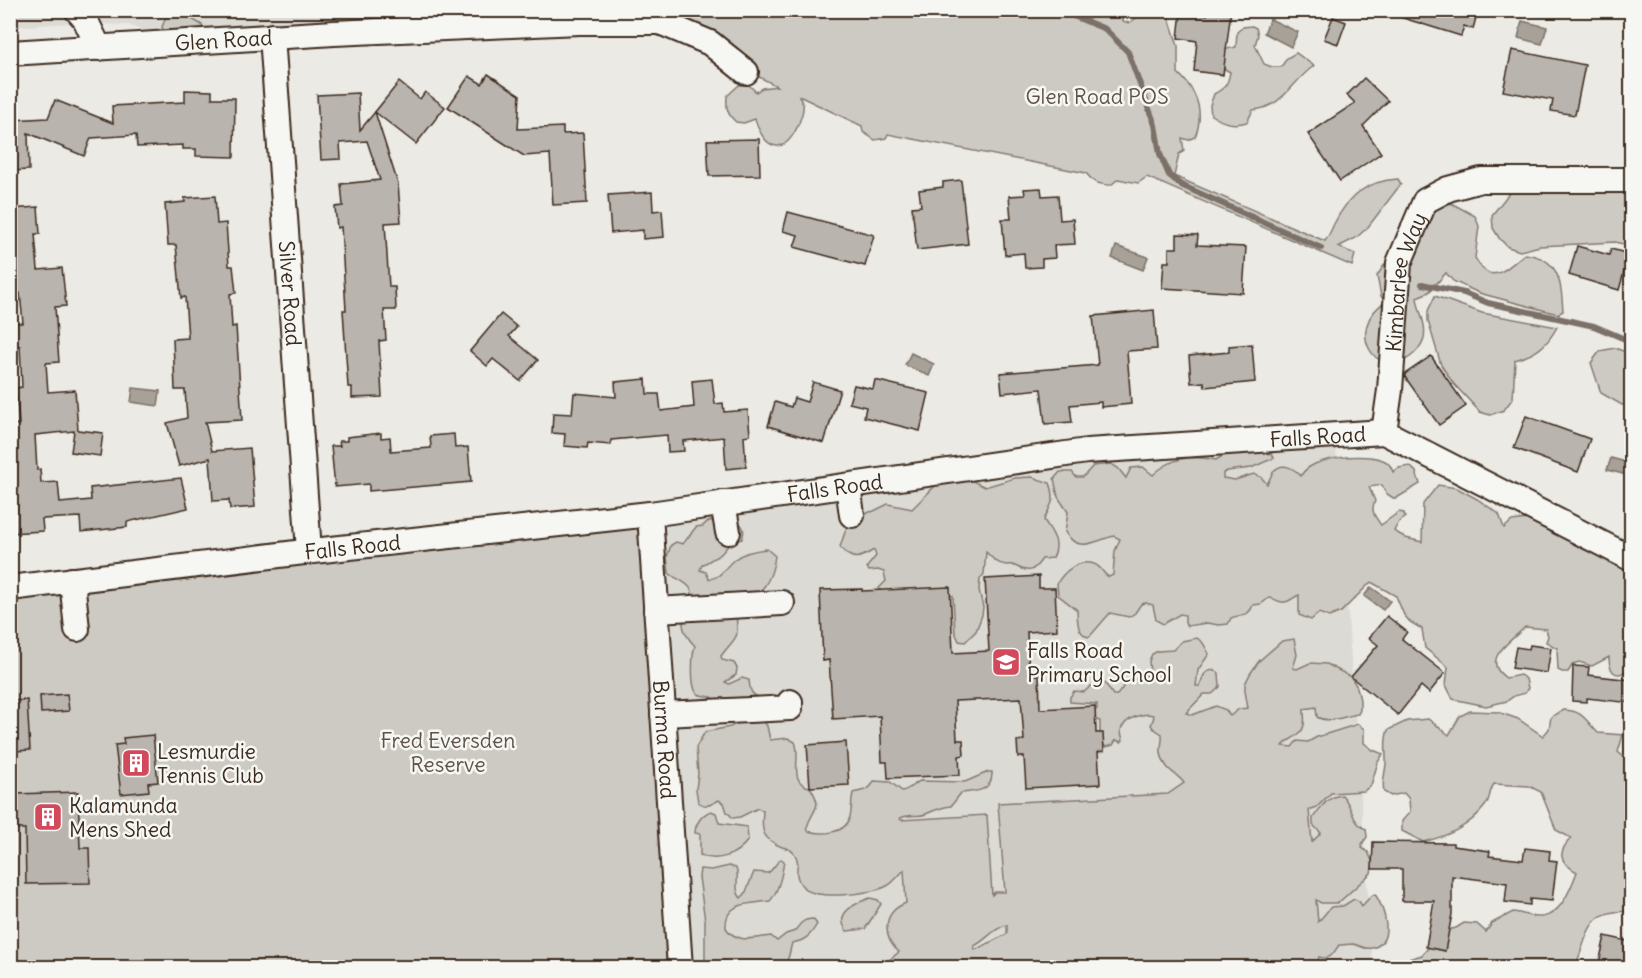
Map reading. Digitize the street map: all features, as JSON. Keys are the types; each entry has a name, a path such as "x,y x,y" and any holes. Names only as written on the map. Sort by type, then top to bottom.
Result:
{"street":[{"path":"77,10 85,19 99,48"},
{"name":"Glen Road","path":"10,53 272,36 579,22 660,22 710,43 746,72"},
{"name":"Silver Road","path":"272,36 309,551"},
{"name":"Kimbarlee Way","path":"1384,432 1390,390 1399,263 1425,201 1448,189 1481,180 1632,180"},
{"name":"Falls Road","path":"10,588 309,551 650,514 1088,452 1384,432 1632,559"},
{"path":"848,486 852,515"},
{"path":"723,503 728,532"},
{"name":"Burma Road","path":"650,514 680,968"},
{"path":"72,580 77,629"},
{"path":"656,610 782,603"},
{"path":"663,714 790,708 790,702"}],"shaded area":[{"path":"11,10 332,10 333,21 147,32 129,25 70,23 11,27"},
{"path":"1270,19 1298,32 1291,47 1264,33"},
{"path":"1522,21 1547,27 1542,44 1518,38"},
{"path":"1116,246 1148,257 1143,270 1112,258"},
{"path":"911,353 934,364 929,376 905,365"},
{"path":"133,388 160,391 158,406 131,402"},
{"name":"Falls Road Primary School","path":"1335,435 1373,967 680,967 650,514 1087,452"},
{"path":"1611,458 1630,463 1627,475 1607,470"},
{"path":"1371,587 1390,601 1383,610 1364,596"}],"green space":[{"name":"Glen Road POS","path":"666,10 1113,10 1120,14 1122,21 1129,23 1146,11 1167,11 1178,46 1178,73 1190,87 1199,111 1195,137 1188,140 1182,138 1184,151 1179,154 1174,176 1325,241 1345,205 1359,192 1387,180 1398,179 1401,184 1368,227 1356,238 1338,247 1355,254 1352,266 1147,177 1138,183 1118,179 1111,185 1103,184 1094,181 1086,173 888,134 886,138 875,140 863,132 862,126 799,96 803,106 799,123 788,141 776,146 764,138 755,119 744,123 736,122 729,113 727,96 739,85 749,85 756,92 762,88 777,86 702,48 687,48 676,41 667,19"},
{"path":"182,11 199,11 192,19 202,25 203,31 164,32 162,27 166,17"},
{"path":"379,11 490,11 469,17 432,13 419,18 398,19"},
{"path":"1243,27 1256,28 1258,35 1255,45 1264,64 1281,67 1287,58 1296,53 1314,66 1280,99 1263,108 1253,110 1247,122 1228,123 1211,115 1210,105 1214,94 1227,83 1230,72 1223,68 1223,50 1236,47 1237,32"},
{"path":"1631,189 1631,246 1615,242 1540,246 1520,251 1508,247 1493,228 1492,215 1510,192"},
{"path":"1441,202 1453,204 1475,216 1479,226 1475,258 1485,271 1496,274 1501,272 1525,254 1545,260 1556,272 1559,280 1563,311 1558,314 1479,293 1453,281 1446,273 1429,292 1417,297 1424,327 1424,338 1420,346 1410,357 1397,363 1386,363 1376,358 1369,349 1366,338 1367,326 1373,313 1385,302 1381,296 1377,276 1391,255 1418,253 1419,230 1425,219"},
{"path":"1435,296 1482,313 1557,327 1540,348 1515,360 1513,398 1504,410 1490,415 1480,412 1453,383 1441,365 1428,321 1428,311"},
{"path":"1615,348 1631,354 1631,404 1622,405 1601,393 1591,363 1600,351"},
{"path":"1256,451 1272,454 1274,458 1251,468 1227,471 1223,473 1223,478 1235,480 1254,474 1261,477 1267,484 1277,468 1285,466 1301,476 1306,469 1327,460 1353,457 1377,458 1388,463 1393,472 1410,466 1416,472 1420,484 1395,499 1387,494 1382,485 1369,487 1375,501 1374,514 1381,525 1399,512 1404,513 1405,518 1399,522 1394,531 1406,538 1422,542 1423,504 1438,485 1457,488 1477,499 1499,514 1504,528 1512,521 1534,518 1581,548 1631,569 1631,665 1622,673 1616,673 1611,668 1609,657 1592,666 1579,662 1573,664 1568,672 1562,672 1558,670 1557,648 1546,642 1548,636 1546,629 1525,627 1500,651 1496,657 1496,664 1498,671 1506,678 1520,675 1526,679 1528,688 1525,693 1507,701 1486,706 1453,699 1446,685 1448,667 1425,648 1422,629 1410,622 1404,615 1396,596 1371,582 1341,612 1329,617 1319,613 1311,620 1299,615 1299,595 1284,602 1269,598 1261,604 1253,605 1247,613 1231,618 1228,624 1207,623 1187,626 1185,615 1180,614 1163,624 1156,620 1153,605 1146,603 1141,604 1129,617 1110,613 1091,635 1088,637 1084,635 1078,626 1077,610 1058,595 1057,584 1067,571 1082,563 1094,564 1109,577 1113,575 1115,551 1120,539 1114,536 1093,543 1081,544 1070,539 1065,532 1068,512 1058,497 1054,479 1060,472 1072,472 1076,477 1083,477 1093,466 1111,464 1118,468 1126,478 1131,468 1143,467 1153,475 1167,464 1182,459 1216,460 1228,453"},
{"path":"944,477 969,479 985,487 1015,478 1032,477 1050,483 1053,494 1052,503 1044,520 1056,542 1053,558 1042,559 1033,569 1024,570 1000,563 986,552 984,574 980,579 979,590 983,607 982,615 976,631 965,642 959,641 955,632 953,596 940,592 884,596 879,588 886,581 884,572 869,571 867,567 876,556 874,550 856,558 848,555 840,547 848,523 862,514 888,504 912,509"},
{"name":"Fred Eversden Reserve","path":"650,514 680,967 11,967 11,588"},
{"path":"713,520 717,522 738,521 743,527 743,534 742,539 732,541 721,554 702,565 700,570 706,572 709,579 720,574 735,559 746,553 767,549 775,556 770,575 763,588 736,611 736,636 721,656 722,660 734,663 737,668 736,675 725,682 729,684 742,678 749,680 752,692 761,698 716,702 712,697 703,696 695,691 693,656 695,646 688,638 683,625 692,591 685,583 669,573 667,557 671,545 676,542 683,544 696,527"},
{"path":"1197,638 1209,654 1198,670 1196,686 1200,686 1206,673 1214,670 1219,673 1220,687 1212,694 1204,694 1186,713 1192,715 1216,706 1226,710 1230,716 1239,709 1248,708 1245,684 1250,674 1259,661 1282,641 1294,639 1297,655 1293,668 1297,669 1310,663 1327,664 1351,677 1357,687 1360,700 1358,714 1327,720 1317,717 1316,707 1304,709 1303,729 1283,746 1292,747 1297,741 1308,742 1358,724 1364,729 1364,743 1383,754 1371,785 1364,791 1331,793 1317,807 1309,810 1312,842 1321,833 1313,825 1313,818 1329,800 1342,795 1357,823 1366,829 1367,837 1362,848 1368,852 1373,863 1371,873 1338,903 1321,903 1316,900 1318,922 1331,907 1343,906 1354,899 1362,906 1375,894 1386,924 1384,939 1379,945 1364,948 1353,944 1339,945 1329,957 1319,957 1316,967 873,967 873,965 888,961 899,952 893,946 887,932 887,925 892,912 906,903 904,870 889,885 869,892 831,895 809,891 803,887 797,877 797,861 794,853 770,841 764,834 763,811 758,808 733,818 727,812 724,803 719,800 708,805 698,802 696,747 705,732 730,727 743,721 764,721 770,740 788,738 795,742 797,775 803,784 810,787 817,804 809,820 808,831 826,833 844,827 850,817 853,793 863,791 874,781 890,782 902,791 920,781 965,782 992,772 992,778 987,787 978,791 961,793 951,806 923,815 900,818 901,820 987,815 992,895 995,892 1005,892 998,803 1168,794 1184,783 1165,764 1161,751 1162,734 1151,725 1153,715 1134,717 1121,730 1123,740 1121,742 1116,740 1113,745 1106,747 1100,735 1100,721 1093,719 1097,704 1070,702 1074,691 1084,692 1091,686 1105,683 1113,695 1117,695 1127,682 1150,674 1149,661 1152,654 1158,651 1173,650 1182,641","holes":["1007,925 1007,934 975,950 974,946"]},
{"path":"1564,710 1580,714 1598,733 1623,735 1618,752 1625,758 1631,754 1631,912 1606,914 1598,919 1587,934 1575,967 1405,967 1408,959 1422,955 1443,931 1456,928 1464,923 1477,924 1486,932 1492,923 1513,912 1538,917 1549,915 1564,900 1577,872 1566,865 1562,857 1566,843 1571,838 1556,830 1541,792 1529,786 1494,784 1487,804 1472,820 1441,837 1423,842 1402,831 1402,821 1410,812 1409,799 1404,793 1391,796 1384,792 1383,787 1388,730 1407,721 1428,719 1449,735 1460,716 1470,711 1498,712 1518,719 1543,736 1549,729 1551,717"},
{"path":"711,811 716,813 719,823 747,827 748,840 744,845 720,858 700,855 700,834 695,833 702,817"},
{"path":"781,859 784,861 781,877 770,901 734,908 729,913 726,928 740,938 771,936 777,941 795,931 802,922 813,919 817,924 807,937 792,943 788,959 781,967 705,967 705,921 700,869 712,870 729,866 736,868 737,891 741,898 754,872 768,873"},
{"path":"870,898 878,900 881,904 865,929 847,931 843,925 844,914 853,906"}],"building":[{"path":"1207,10 1231,10 1223,75 1194,71 1197,41 1178,38 1181,12 1207,15"},
{"path":"1391,10 1478,10 1473,29 1464,26 1461,36 1390,14"},
{"path":"1333,17 1346,22 1338,44 1324,39"},
{"path":"1512,50 1585,65 1575,115 1551,111 1553,100 1503,91"},
{"path":"488,74 520,95 518,129 563,127 563,134 583,133 587,203 553,205 550,154 524,156 448,107 469,76 482,84"},
{"path":"1364,78 1388,101 1363,126 1381,153 1340,181 1308,134 1355,103 1347,95"},
{"path":"399,82 420,99 425,92 445,107 416,144 375,112"},
{"path":"185,90 212,91 212,98 235,98 234,157 196,156 196,149 183,149 183,145 137,147 136,135 91,138 84,156 28,133 29,170 10,171 10,120 48,118 55,100 113,123 112,106 185,102"},
{"path":"358,93 360,130 375,112 398,184 401,222 385,223 389,287 395,287 396,310 384,310 386,340 379,341 382,397 352,398 352,387 348,387 343,310 346,310 341,227 337,228 335,207 343,206 341,184 380,180 367,141 340,143 341,159 321,160 317,95"},
{"path":"759,139 760,175 709,176 707,140"},
{"path":"961,180 968,244 917,250 912,207 921,206 919,190 943,187 943,182"},
{"path":"1041,188 1042,196 1058,195 1060,220 1073,219 1075,244 1054,245 1055,258 1042,259 1042,267 1025,268 1024,253 1005,255 1002,219 1011,219 1009,196 1025,195 1024,189"},
{"path":"652,192 653,211 662,210 664,237 643,239 643,230 611,233 608,195"},
{"path":"215,196 217,224 226,223 229,266 233,266 236,293 230,294 232,327 236,326 242,420 205,422 212,451 250,448 255,507 230,509 229,500 213,501 210,458 179,466 167,423 187,418 185,390 175,390 173,339 188,338 185,297 181,298 176,245 168,245 165,204 185,202 184,198"},
{"path":"38,207 40,234 35,234 38,270 62,268 66,306 55,307 59,362 46,363 48,392 75,390 78,430 103,433 100,456 71,452 74,431 35,435 37,470 40,469 41,483 58,482 60,503 91,500 90,488 181,478 188,508 127,522 127,527 81,532 80,517 42,519 43,531 10,533 10,519 13,519 10,425 19,424 16,388 22,387 20,346 10,346 10,323 23,323 20,293 10,294 10,209"},
{"path":"788,212 874,235 865,266 794,247 798,235 783,231"},
{"path":"1177,234 1198,235 1197,245 1246,247 1243,293 1162,288 1164,262 1169,262 1169,248 1177,248"},
{"path":"1577,246 1609,255 1611,249 1629,254 1619,290 1569,275"},
{"path":"1154,310 1157,349 1127,351 1131,404 1101,407 1101,402 1070,405 1072,422 1045,424 1041,389 1002,393 1000,373 1098,365 1093,316"},
{"path":"501,314 517,327 509,336 538,360 520,381 493,359 487,366 470,351"},
{"path":"1252,344 1255,382 1205,387 1204,382 1191,383 1189,356 1229,352 1229,346"},
{"path":"1431,356 1466,406 1439,425 1405,377 1405,374"},
{"path":"646,379 647,394 659,394 661,411 694,407 692,381 712,379 715,404 723,403 724,412 748,410 750,435 744,436 746,467 726,469 724,437 683,441 684,451 668,452 667,435 611,440 611,445 588,443 587,448 564,446 565,434 552,433 553,413 572,414 574,393 616,397 615,382"},
{"path":"875,380 929,393 920,431 864,417 866,407 849,403 854,385 873,389"},
{"path":"813,382 840,390 824,443 768,426 775,402 791,407 794,398 807,402"},
{"path":"1526,416 1590,439 1578,472 1514,448"},
{"path":"381,433 381,438 390,437 391,451 431,448 430,436 454,434 455,448 468,447 471,482 369,491 369,484 335,487 331,446 340,446 339,441 347,441 347,437"},
{"path":"1039,576 1039,588 1055,588 1057,630 1027,632 1029,675 1039,675 1040,709 1095,706 1096,733 1103,733 1104,751 1098,752 1100,784 1026,788 1024,757 1018,757 1017,741 1024,740 1021,698 955,701 957,740 963,740 964,755 959,756 960,775 888,778 887,762 882,762 880,716 833,719 829,660 823,661 820,590 862,589 862,591 950,587 953,653 989,651 985,579"},
{"path":"1387,616 1407,632 1402,639 1445,673 1429,693 1421,686 1398,715 1351,677 1378,645 1369,638"},
{"path":"1530,645 1551,648 1547,673 1512,668 1516,647 1529,649"},
{"path":"1573,666 1589,667 1588,675 1632,680 1632,703 1587,698 1587,702 1572,701"},
{"path":"67,694 69,711 41,713 40,696"},
{"path":"27,700 30,750 15,751 12,701"},
{"name":"Lesmurdie Tennis Club","path":"153,735 158,782 148,783 149,791 121,794 115,745 124,744 123,738"},
{"path":"846,742 849,785 810,787 807,745"},
{"path":"78,792 80,848 89,848 90,883 26,884 25,829 16,829 15,794"},
{"path":"1373,842 1453,843 1453,846 1490,851 1489,856 1523,860 1525,848 1550,851 1549,860 1557,861 1552,901 1530,899 1530,905 1505,902 1507,883 1452,876 1452,914 1445,951 1426,947 1434,901 1402,901 1402,869 1372,869"},
{"path":"1605,936 1632,942 1632,968 1598,968"}],"waterway":[{"path":"1059,10 1105,29 1128,52 1155,125 1160,154 1169,175 1181,185 1321,248"},
{"path":"1422,284 1464,293 1488,303 1594,326 1632,342"}],"place":[{"name":"Falls Road Primary School","path":"1006,662"},
{"name":"Lesmurdie Tennis Club","path":"136,763"},
{"name":"Kalamunda Mens Shed","path":"48,817"}]}
